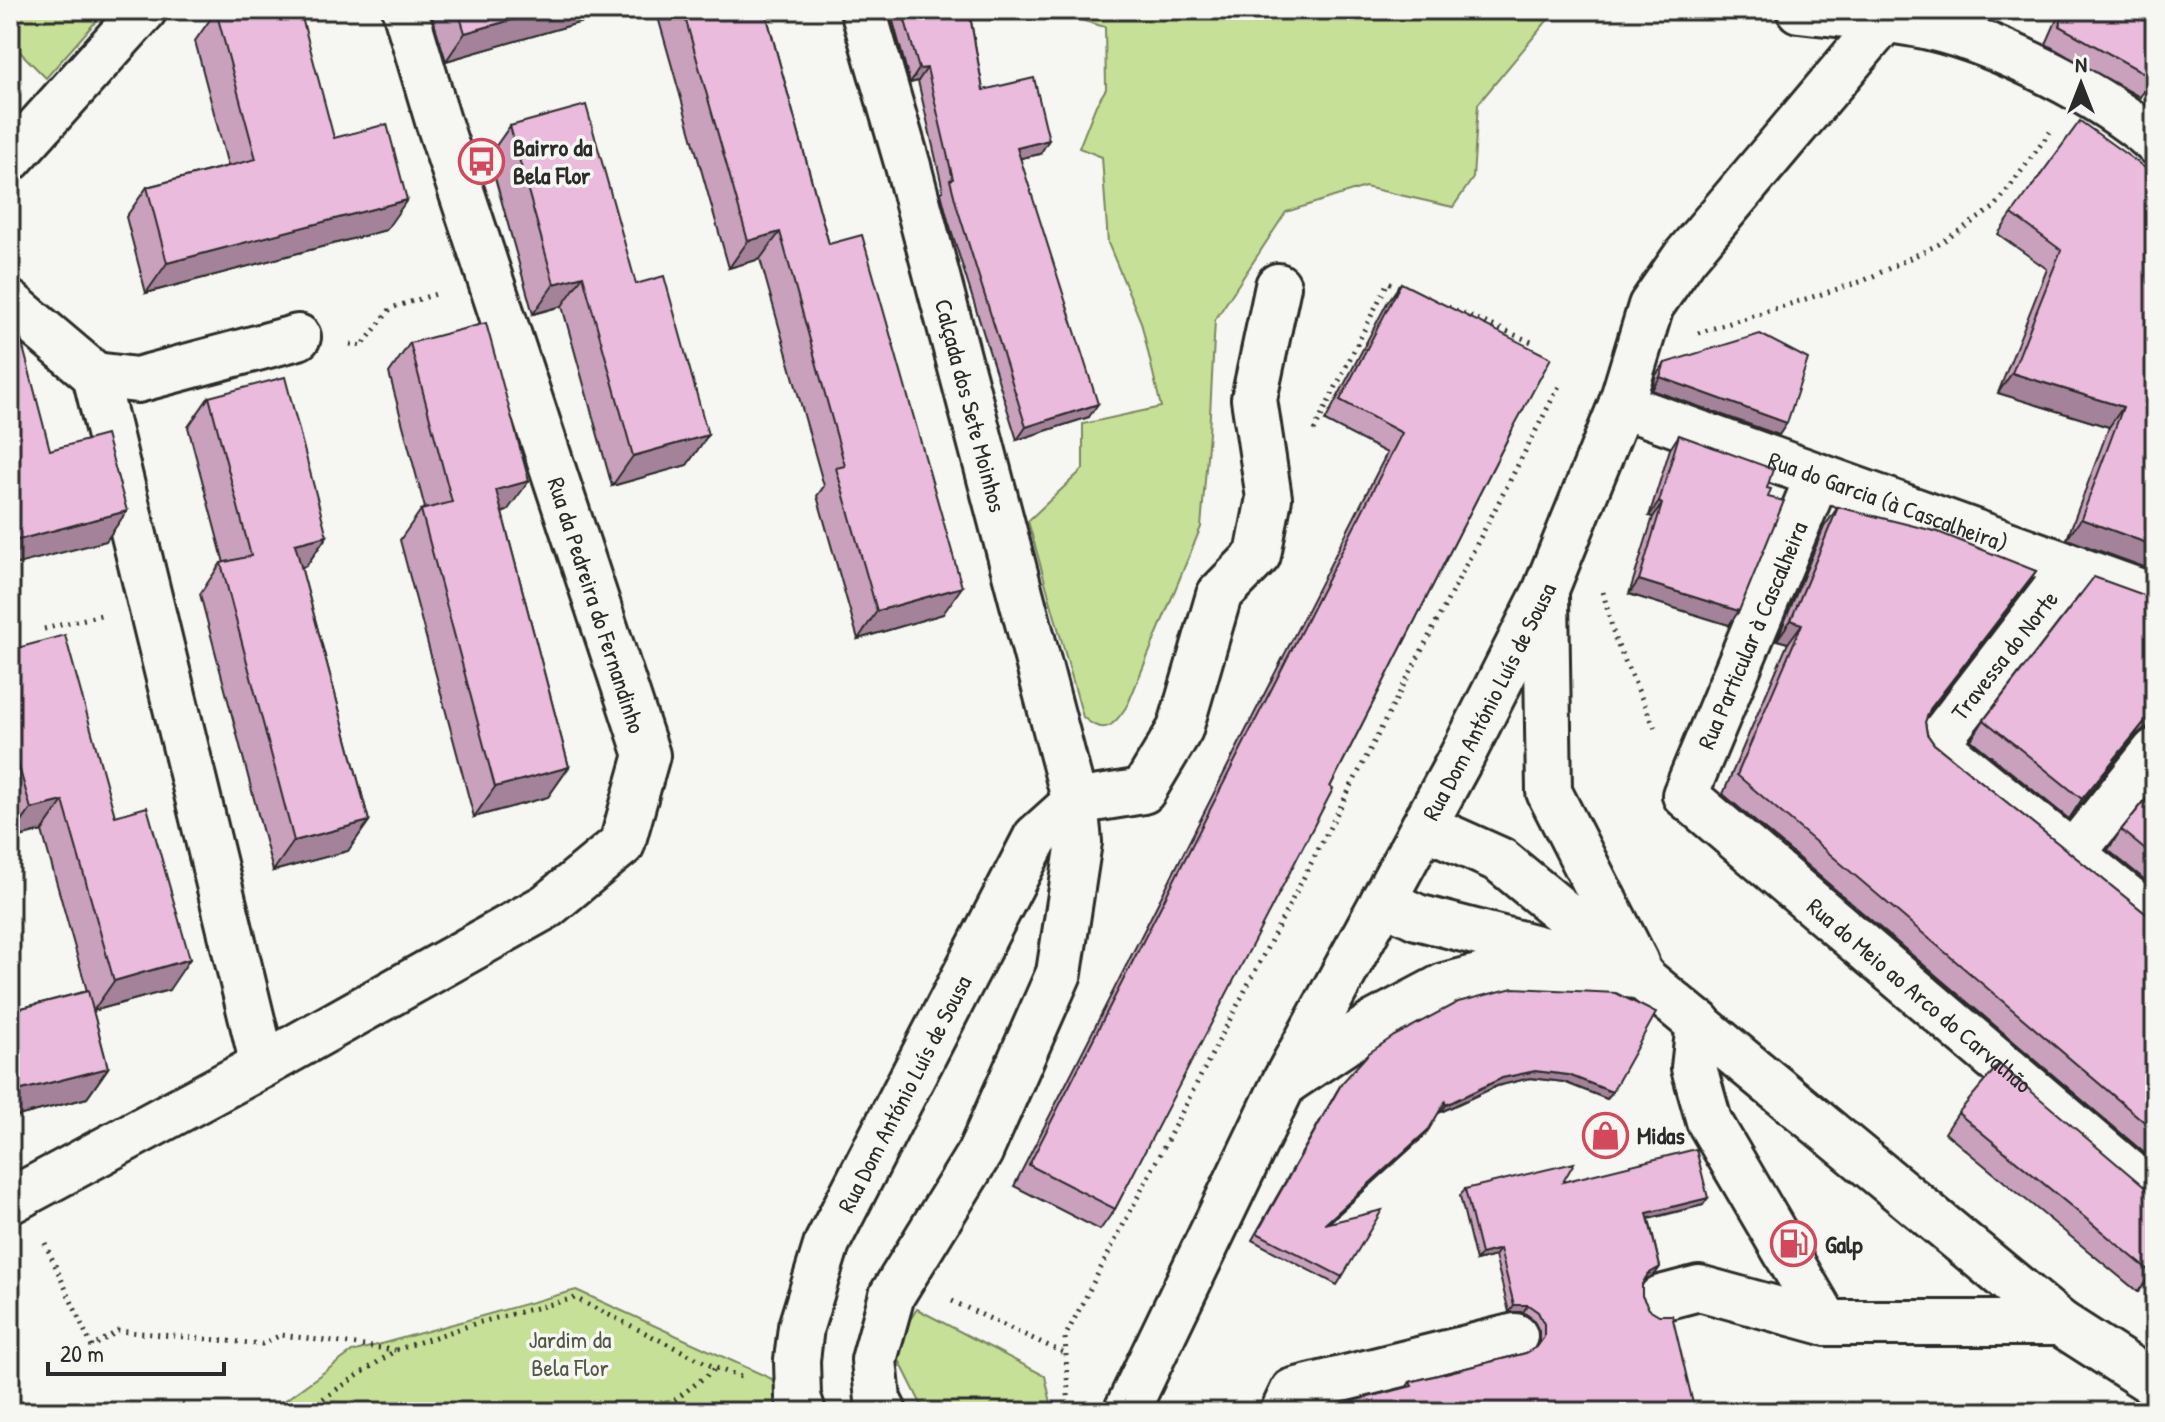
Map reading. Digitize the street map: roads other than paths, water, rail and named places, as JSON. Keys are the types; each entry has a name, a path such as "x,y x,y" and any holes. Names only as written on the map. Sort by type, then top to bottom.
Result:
{"street":[{"path":"10,159 144,10"},
{"name":"Rua da Pedreira do Fernandinho","path":"17,1198 547,906 622,844 647,755 438,121 405,10"},
{"name":"Calçada dos Sete Moinhos","path":"863,10 908,166 1075,802"},
{"path":"1799,10 1884,21 1932,18 2079,90 2155,142"},
{"name":"Rua Dom António Luís de Sousa","path":"1126,1412 1284,1083 1424,826 1545,592 1621,405 1651,306 1685,257 1884,21"},
{"path":"884,1412 878,1400 874,1360 892,1295 980,1152 1059,973 1079,842 1075,802 1143,791 1180,729 1219,595 1258,555 1269,498 1254,399 1278,286"},
{"path":"10,303 95,375 137,380 298,337"},
{"path":"95,375 263,1065"},
{"name":"Rua do Garcia (à Cascalheira)","path":"1621,405 2155,597"},
{"name":"Rua Particular à Cascalheira","path":"1685,795 1818,476"},
{"name":"Travessa do Norte","path":"2073,566 1936,744 2074,852"},
{"path":"1545,592 1549,792 1642,976"},
{"path":"2155,751 2074,852 2155,920"},
{"name":"Rua do Meio ao Arco do Carvalhão","path":"1685,795 2155,1195"},
{"name":"Rua Dom António Luís de Sousa","path":"800,1405 797,1360 801,1327 827,1243 1036,837 1075,802"},
{"path":"1424,826 1500,860 2060,1323 2155,1384"},
{"path":"1383,901 1417,917 1642,976"},
{"path":"1284,1083 1376,1022 1444,986 1505,970 1642,976"},
{"path":"1699,1023 1694,1068 1709,1121 1827,1323"},
{"path":"1661,1298 1699,1288 1827,1323 2060,1323"},
{"path":"1283,1412 1293,1391 1515,1336"}],"place":[{"name":"Bairro da Bela Flor","path":"482,161"},
{"name":"Midas","path":"1606,1135"},
{"name":"Galp","path":"1794,1244"}],"park label":[{"name":"Jardim da Bela Flor","path":"570,1353"}]}
